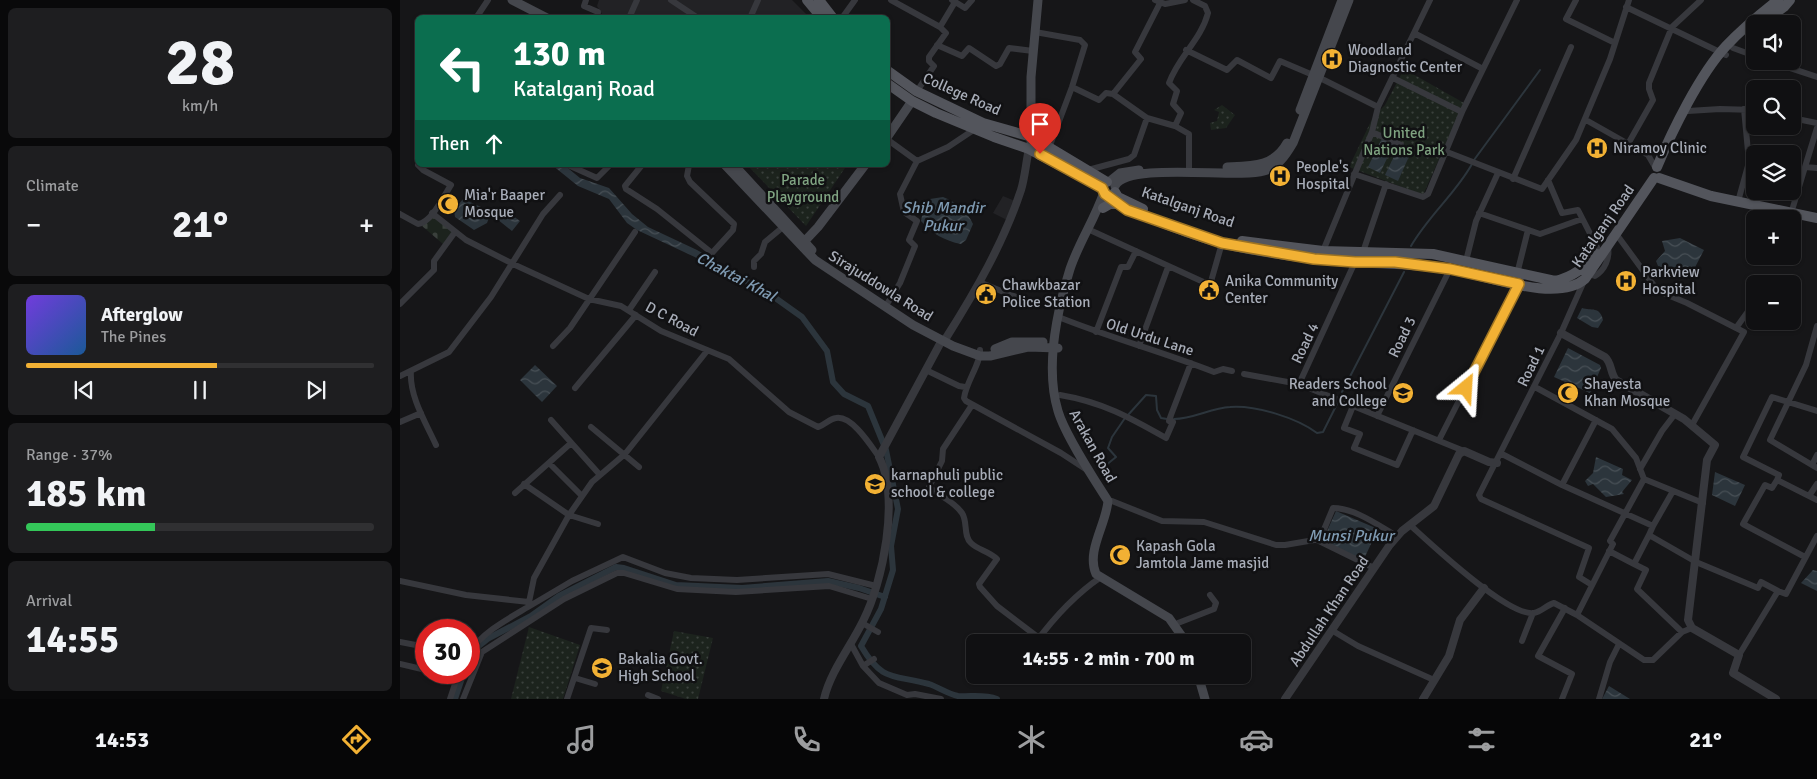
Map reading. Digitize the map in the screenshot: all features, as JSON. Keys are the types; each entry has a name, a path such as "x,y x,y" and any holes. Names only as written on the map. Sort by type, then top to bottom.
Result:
{"main road":[{"path":"503,0 532,15"},
{"path":"807,0 820,15"},
{"path":"819,0 831,15"},
{"path":"1029,149 1032,137 1031,77 1038,0"},
{"path":"1109,188 1115,176 1124,172 1189,169 1257,172 1276,165 1285,156 1293,143 1342,0"},
{"path":"1316,77 1349,0"},
{"path":"1657,172 1680,119 1727,52 1762,13 1778,0"},
{"path":"1771,15 1790,0"},
{"path":"516,1 542,15"},
{"path":"1657,172 1688,111 1727,52 1746,35"},
{"name":"College Road","path":"890,73 914,96 975,129 1029,149 1109,188"},
{"name":"College Road","path":"890,85 983,123 1032,137 1087,170 1109,188"},
{"path":"890,133 914,96"},
{"name":"Sirajuddowla Road","path":"727,167 782,226 830,266 944,340"},
{"name":"Sirajuddowla Road","path":"736,167 829,271 890,311 944,340 990,356 1028,347 1056,346"},
{"path":"803,244 863,167"},
{"path":"1657,172 1739,198 1817,211"},
{"path":"1657,172 1711,196 1817,218"},
{"name":"Katalganj Road","path":"1567,283 1617,235 1657,172"},
{"name":"Katalganj Road","path":"1109,188 1131,204 1202,231 1236,240 1323,251 1433,254 1466,261 1520,278 1546,289 1587,277 1657,172"},
{"name":"Katalganj Road","path":"1109,188 1118,204 1150,219 1222,243 1314,259 1395,262 1520,278"},
{"name":"Arakan Road","path":"1109,188 1103,208 1075,269 1061,318 1056,346 1060,395 1066,424 1110,501 1112,510 1099,549 1098,562 1101,572 1108,579 1158,607 1178,623 1184,634"},
{"name":"Arakan Road","path":"1109,188 1071,268 1057,316 1056,346 1058,411 1062,423 1110,501"},
{"path":"1103,208 1110,204 1118,204"},
{"name":"Arakan Road","path":"1110,501 1094,553 1093,567 1096,574 1169,618 1182,634"},
{"path":"1195,684 1200,699"},
{"path":"1199,684 1205,699"}],"street":[{"path":"478,15 488,0"},
{"path":"586,0 584,6 598,12 598,15"},
{"path":"630,15 637,0"},
{"path":"671,0 694,15"},
{"path":"752,15 758,0"},
{"path":"844,15 855,0"},
{"path":"891,0 940,27 946,33 928,60 934,66 914,96"},
{"path":"940,27 954,1 965,8 972,0"},
{"path":"1113,94 1141,58 1135,52 1162,2 1185,0"},
{"path":"1175,126 1181,113 1174,104 1177,91 1169,83 1186,50 1198,37 1208,13 1205,6 1193,0"},
{"path":"1323,251 1372,132 1378,108 1430,0"},
{"path":"1354,174 1426,196 1447,152 1462,112 1518,0"},
{"path":"1576,0 1566,19 1615,43"},
{"path":"1628,144 1654,100 1649,89 1649,83 1672,27 1701,0"},
{"path":"1447,152 1542,189 1576,140 1586,120 1628,3 1672,27 1727,52 1746,55"},
{"path":"1035,32 1084,42 1072,87 1049,148"},
{"path":"1414,33 1483,70"},
{"path":"937,45 962,56 970,48 996,66 1000,64 1009,48 1033,51"},
{"path":"1513,179 1571,47"},
{"path":"1186,50 1227,70 1237,60 1271,78 1280,61 1378,108"},
{"path":"1796,70 1817,77"},
{"path":"1393,78 1462,112"},
{"path":"1072,87 1100,100 1106,93 1113,94 1147,118 1175,126 1190,135 1189,169"},
{"path":"1688,111 1744,109 1749,162 1739,198"},
{"path":"1087,170 1129,159 1134,154 1147,118"},
{"path":"1586,120 1648,155 1657,172"},
{"path":"1801,120 1817,123"},
{"path":"1793,207 1817,128"},
{"path":"887,304 900,283 915,246 909,240 918,221 904,212 900,194 917,161 948,147 975,129"},
{"path":"1372,132 1401,145"},
{"path":"890,141 917,161"},
{"path":"824,699 862,623 876,586 886,538 888,502 886,476 880,459 944,340 979,282 1008,223 1021,189 1029,149"},
{"path":"400,214 420,224 432,213 451,186 420,167"},
{"path":"572,167 597,178 608,167"},
{"path":"640,167 628,181 625,186 626,189 657,209 712,253 733,230 734,224 690,182 687,176 689,167"},
{"path":"1805,167 1817,168"},
{"path":"1466,261 1479,213 1498,173"},
{"path":"1548,180 1562,213 1578,210 1582,219 1604,249"},
{"path":"1363,252 1386,184"},
{"path":"400,376 449,352 513,264 543,214 560,195"},
{"name":"D C Road","path":"432,213 466,240 513,264 589,299 603,300 630,310 661,331 736,363 797,418 818,427 835,418 845,419 855,426 880,459"},
{"path":"1479,213 1540,234 1582,219"},
{"path":"754,267 754,261 761,254 766,242 782,226"},
{"path":"1439,440 1520,278 1528,230"},
{"path":"1092,231 1210,285 1222,243"},
{"path":"400,304 434,270 434,261 455,232"},
{"path":"553,346 570,328 635,232"},
{"path":"1617,235 1658,291 1736,328 1744,334 1692,425"},
{"path":"1096,332 1121,267 1128,268 1136,252"},
{"name":"Road 4","path":"1244,374 1299,384 1355,262"},
{"path":"1139,346 1168,267"},
{"name":"Road 3","path":"1377,416 1450,269"},
{"path":"630,310 655,272"},
{"name":"Road 1","path":"1587,277 1562,333 1502,454 1479,495 1480,498 1589,548 1579,577 1592,585"},
{"path":"979,282 1031,303"},
{"path":"1736,328 1746,314"},
{"path":"574,388 636,315"},
{"name":"Old Urdu Lane","path":"1061,318 1096,332 1214,372 1223,369 1232,372"},
{"path":"1817,326 1806,365 1770,440 1814,467 1817,455"},
{"path":"1562,333 1609,360 1611,375 1616,380 1675,414 1715,444 1707,460 1688,620 1692,628 1739,655"},
{"path":"896,427 944,340"},
{"path":"528,605 534,578 569,515 582,496 600,475 625,454 707,351"},
{"path":"980,353 965,387 964,398 972,405 1061,453 1091,472"},
{"path":"1060,395 1101,404 1166,438 1173,422 1170,418 1191,363"},
{"path":"411,371 410,382 421,413 436,445"},
{"path":"928,371 965,387"},
{"path":"1299,384 1489,462 1497,463"},
{"path":"1535,387 1612,429 1636,458 1644,479 1703,503"},
{"path":"1805,557 1743,524 1765,485 1772,488 1779,476 1743,458 1772,397 1817,411"},
{"path":"972,405 943,449 942,461 929,487 944,496 962,512 966,521 968,540 997,559 979,584 980,587 997,606 1030,634"},
{"path":"1353,406 1344,428 1360,434 1354,448 1363,452 1396,465 1413,430"},
{"path":"400,422 421,413"},
{"path":"1640,469 1662,431 1675,414"},
{"path":"551,420 570,444 600,475"},
{"path":"1562,485 1596,420"},
{"path":"591,427 638,466"},
{"path":"515,494 570,444"},
{"name":"Abdullah Khan Road","path":"1285,699 1397,536 1434,506 1455,461 1464,451"},
{"path":"1502,454 1562,485 1654,526"},
{"path":"549,463 582,496"},
{"path":"1576,615 1613,543 1610,541 1644,479"},
{"path":"1777,480 1817,500"},
{"path":"524,484 569,515 598,524"},
{"path":"1809,496 1817,484"},
{"path":"1634,564 1673,491"},
{"path":"1110,501 1162,521 1184,520 1204,522 1245,533 1276,545 1285,546 1320,539 1333,508 1340,508 1363,518 1397,536"},
{"path":"1410,525 1452,563 1484,588 1514,607 1533,613"},
{"path":"1649,535 1696,562 1758,588 1762,582 1786,594 1817,536"},
{"path":"1317,540 1374,568"},
{"path":"1609,551 1646,570 1637,589 1682,632"},
{"path":"480,639 501,622 528,605 622,557 665,573 713,580 828,574 876,586"},
{"path":"463,699 482,652 508,634 524,627 564,599 617,573 624,573 677,589 736,592 828,586 872,598"},
{"path":"1042,634 1087,586 1100,577"},
{"path":"400,581 466,595 528,605"},
{"path":"1423,699 1449,656 1460,620 1484,588"},
{"path":"1771,698 1733,673 1739,655 1778,591"},
{"path":"1178,623 1214,610 1216,603 1210,596"},
{"path":"1522,640 1533,613 1554,603 1576,615 1618,644 1650,661 1682,632 1692,628"},
{"path":"1562,699 1572,674 1538,656 1565,608"},
{"path":"862,623 878,632"},
{"path":"567,699 591,628 607,630"},
{"path":"1333,631 1358,646 1434,680"},
{"path":"400,642 415,645"},
{"path":"851,644 863,666 880,683 907,697 915,694 941,699"},
{"path":"1599,699 1610,662 1618,644"},
{"path":"863,666 874,659"},
{"path":"400,664 415,667"},
{"path":"574,678 596,684"},
{"path":"450,699 455,684"},
{"path":"648,695 658,699"}],"shaded area":[{"path":"599,0 792,0 807,15 603,15 597,6"},
{"path":"1003,196 1015,201 1007,220 993,213"}],"green space":[{"name":"United Nations Park","path":"1404,69 1464,103 1423,195 1349,167 1373,117 1385,105"},
{"path":"1222,105 1235,115 1226,128 1211,130 1210,123 1217,121 1219,112 1214,110"},
{"name":"Parade Playground","path":"749,167 846,167 806,226"},
{"path":"432,214 453,232 443,244 422,226"},
{"path":"529,627 580,645 563,699 511,699"},
{"path":"674,631 713,638 698,699 686,699 661,691"}],"water":[{"path":"1382,138 1394,144 1380,173 1368,167"},
{"path":"1399,146 1411,152 1398,181 1385,175"},
{"path":"554,167 566,167 580,178 609,188 632,214 648,227 697,250 732,270 728,277 699,259 637,230 627,223 609,199 578,186"},
{"name":"Shib Mandir Pukur","path":"943,197 961,208 973,224 966,240 961,244 939,236 921,221 924,206 930,199"},
{"path":"463,199 488,210 490,215 487,223 474,230 455,217 454,210"},
{"path":"505,210 520,221 512,231 497,219"},
{"path":"1680,238 1704,250 1690,277 1658,266 1656,261 1665,251 1662,241"},
{"path":"1582,308 1595,310 1600,313 1603,320 1598,328 1592,327 1577,318"},
{"path":"1568,348 1600,365 1601,368 1590,393 1554,377"},
{"path":"535,365 557,386 542,402 520,380"},
{"path":"1596,457 1623,469 1622,475 1632,480 1622,492 1624,494 1606,497 1593,484 1588,486 1585,481 1593,473"},
{"path":"1715,472 1745,485 1735,506 1712,495"},
{"name":"Munsi Pukur","path":"1336,511 1378,529 1363,561 1323,540"},
{"path":"1813,570 1817,571 1817,591 1801,583"},
{"path":"1609,686 1630,699 1602,699"}],"waterway":[{"path":"1474,160 1540,70"},
{"path":"1411,246 1426,224 1466,175 1472,164"},
{"name":"Chaktai Khal","path":"724,270 767,292 802,317 827,351 833,382 844,394 868,406 886,450 898,509 891,546 893,570 881,609 861,646 876,666 890,675 929,684 958,696 982,696 997,699"},
{"path":"1342,392 1404,272"},
{"path":"1128,415 1146,395 1156,396 1157,410 1161,418 1167,419"},
{"path":"1174,419 1230,407 1252,408 1264,410 1299,422 1317,433 1323,432 1338,402"},
{"path":"1100,470 1116,457 1108,448 1112,437 1125,418"},
{"name":"Chaktai Khal","path":"480,645 489,638 531,616 559,596 616,567 676,585 742,588 828,581 859,588 885,597"},
{"name":"Chaktai Khal","path":"455,699 460,684"}],"place":[{"name":"Woodland Diagnostic Center","path":"1332,59"},
{"name":"Niramoy Clinic","path":"1597,148"},
{"name":"People's Hospital","path":"1280,176"},
{"name":"Mia'r Baaper Mosque","path":"448,204"},
{"name":"Parkview Hospital","path":"1626,281"},
{"name":"Anika Community Center","path":"1209,290"},
{"name":"Chawkbazar Police Station","path":"986,294"},
{"name":"Readers School and College","path":"1403,393"},
{"name":"Shayesta Khan Mosque","path":"1568,393"},
{"name":"karnaphuli public school & college","path":"875,484"},
{"name":"Kapash Gola Jamtola Jame masjid","path":"1120,555"},
{"name":"Bakalia Govt. High School","path":"602,668"}],"route":[{"path":"1040,154 1102,188 1105,194 1109,195 1127,210 1222,243 1314,259 1395,262 1450,269 1519,284 1466,388"}]}
